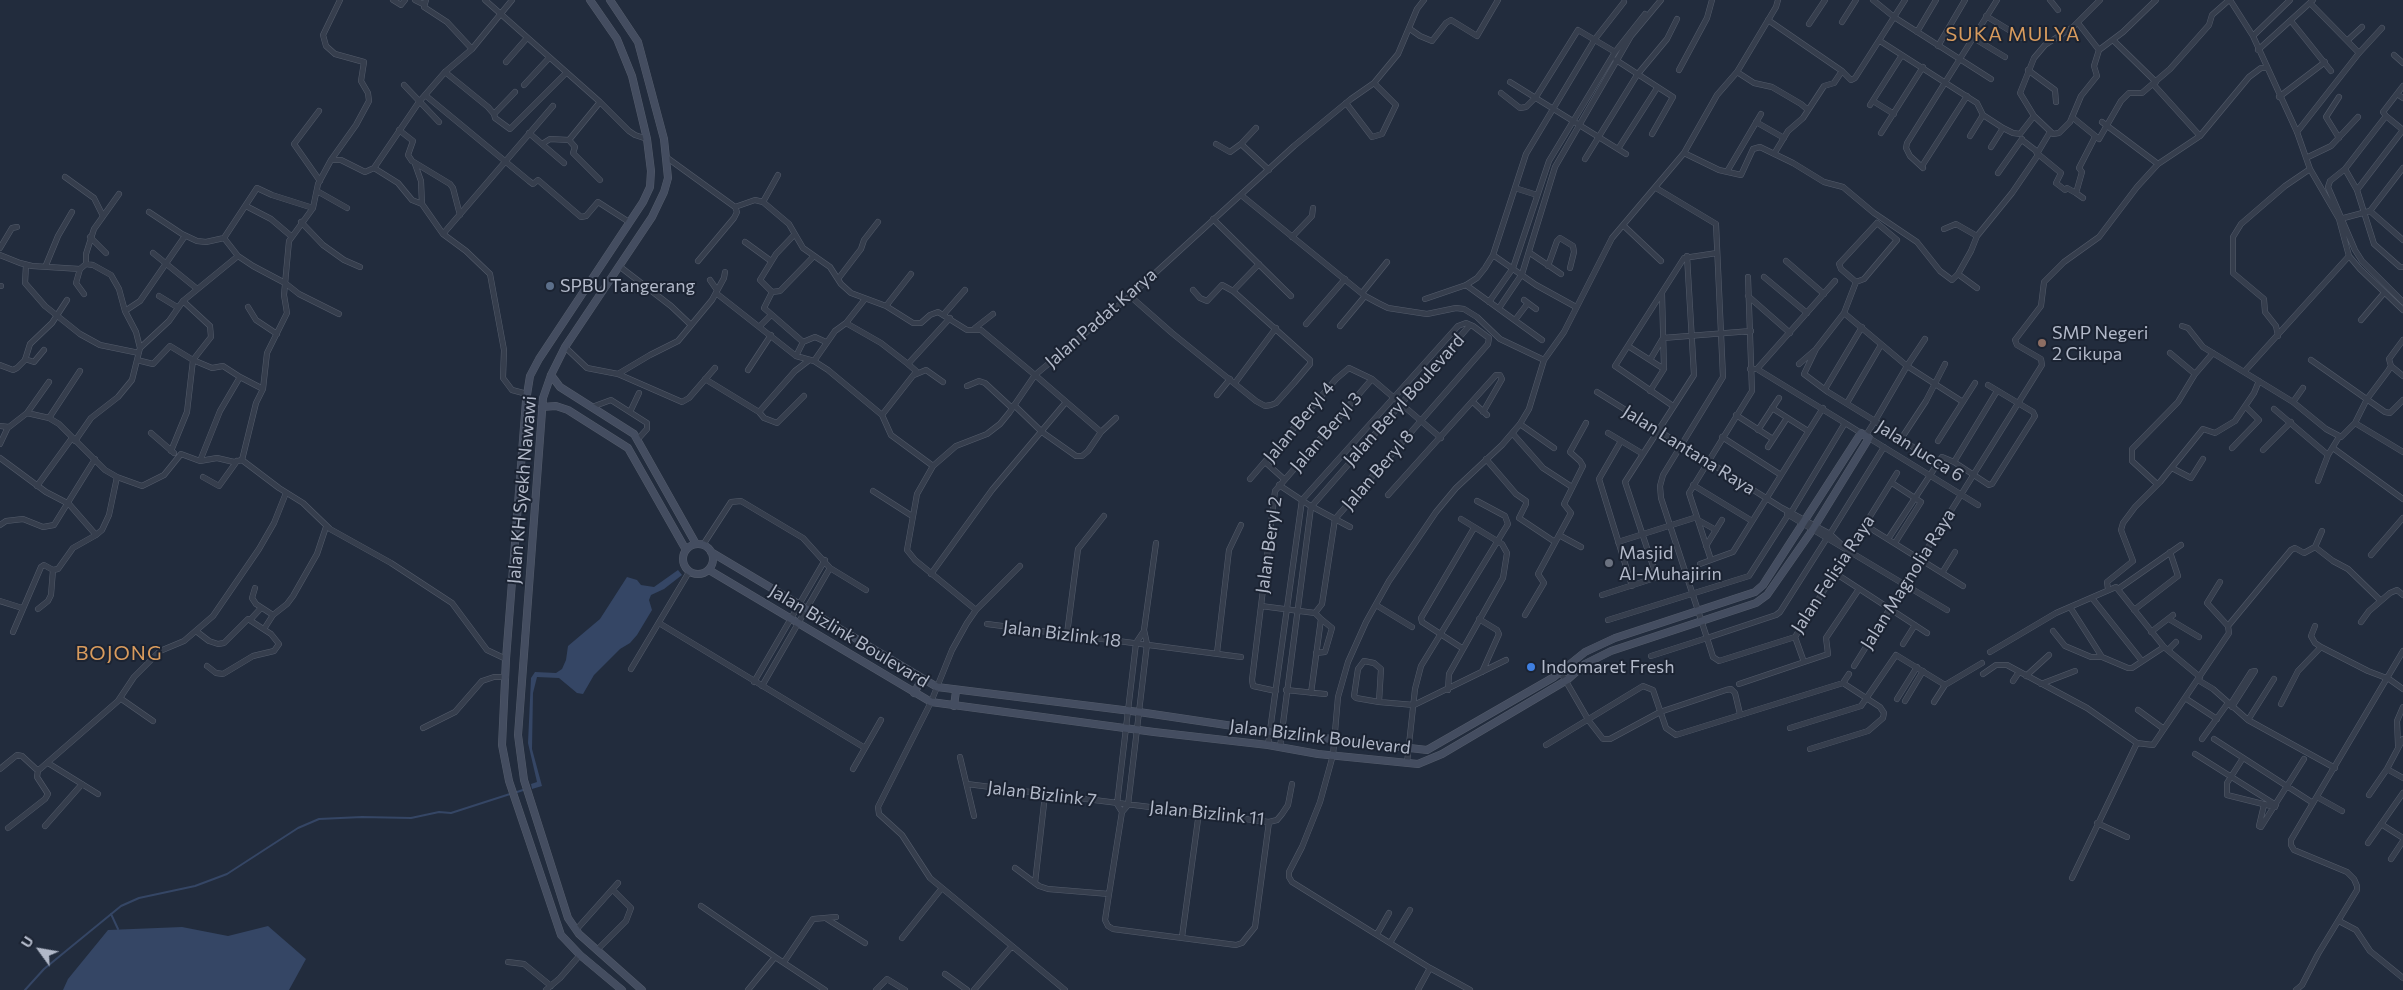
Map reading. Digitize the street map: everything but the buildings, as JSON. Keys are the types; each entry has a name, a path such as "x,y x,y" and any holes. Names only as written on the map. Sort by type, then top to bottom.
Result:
{"street":[{"path":"203,477 219,486 240,460 256,403 263,390 267,354 287,313 284,296 288,247 292,236 313,208 320,181 331,160 356,125 369,100 361,81 364,62 335,54 326,46 323,35 340,0"},
{"path":"393,0 401,5 405,0"},
{"path":"415,0 424,2 428,10 447,22 472,49"},
{"path":"485,0 635,135 647,139"},
{"path":"331,160 341,160 365,172 374,168 419,102 445,72 472,49 512,0"},
{"name":"Jalan KH Syekh Nawawi","path":"590,0 617,39 632,76 647,139 651,171 650,187 630,222 534,367 530,376 506,659 502,745 506,771 561,935 580,955 622,990"},
{"name":"Jalan KH Syekh Nawawi","path":"610,0 638,42 664,139 668,178 664,192 652,217 565,347 551,375 542,407 518,734 524,780 568,918 576,930 642,990"},
{"name":"Jalan Padat Karya","path":"944,314 966,330 975,328 985,333 1035,375 1130,296 1346,103 1374,83 1398,54 1417,9 1424,0"},
{"path":"1410,28 1420,36 1432,41 1446,23 1451,20 1477,36 1498,0"},
{"path":"1489,302 1513,268 1549,162 1626,35 1657,0"},
{"path":"1498,308 1522,274 1530,253 1546,190 1555,167 1631,36 1661,0"},
{"path":"1679,70 1707,18 1712,0"},
{"path":"1470,990 1430,968 1292,882 1289,877 1289,872 1302,847 1320,802 1332,755 1338,697 1348,662 1389,581 1436,512 1456,488 1513,434 1520,424 1529,409 1544,360 1560,339 1609,243 1684,153 1714,100 1737,72 1776,8 1778,0"},
{"path":"1809,24 1825,0"},
{"path":"1842,22 1856,0"},
{"path":"1768,20 1854,80 1905,0"},
{"path":"1917,32 1936,0"},
{"path":"1938,46 1965,0"},
{"path":"1967,96 1922,167 1910,156 1906,146 1997,0"},
{"path":"2050,0 2058,10"},
{"path":"2100,0 2078,23 2038,52 2028,70 2020,95 2034,116 2050,132 2056,134 2068,126 2081,96 2097,76 2094,66 2099,50 2113,40 2156,0"},
{"path":"2072,117 2095,137 2100,138 2104,124 2128,93 2140,94 2154,83 2210,26 2212,15 2230,0 2253,36 2266,68 2297,132 2310,169 2341,219 2349,256 2403,310"},
{"path":"2253,36 2290,0"},
{"path":"1876,1 1894,17 1991,79"},
{"path":"2258,50 2312,1 2359,53"},
{"path":"1425,298 1466,285 1477,278 1493,255 1526,154 1595,39 1624,2"},
{"path":"1986,16 2022,38"},
{"path":"1585,159 1637,75 1667,39 1677,19"},
{"path":"2291,21 2332,70"},
{"path":"2078,23 2099,50"},
{"path":"2348,40 2362,27"},
{"path":"2297,132 2359,53 2382,28"},
{"path":"1501,93 1523,109 1536,97 1576,31 1580,30 1615,52"},
{"path":"506,62 527,38"},
{"path":"1972,38 2005,57"},
{"path":"2113,40 2154,83 2200,136"},
{"path":"1880,41 1967,96 1979,105 1983,115 2014,134 2020,134"},
{"path":"1894,114 1871,103 1902,55"},
{"path":"2394,55 2403,63"},
{"path":"524,86 549,58"},
{"path":"1616,60 1674,99 1652,134"},
{"path":"2280,97 2325,62"},
{"path":"1881,133 1924,68"},
{"name":"Jalan Magnolia Raya","path":"1854,666 2018,404 2042,361 2017,345 2015,340 2041,306 2044,282 2064,262 2099,237 2137,187 2158,164 2200,136 2249,77 2260,68 2266,68"},
{"path":"2028,70 2055,90 2056,102"},
{"path":"1774,154 1824,86 1834,82 1842,71"},
{"path":"445,72 494,114 495,118 510,129 566,73"},
{"path":"1737,72 1754,83 1772,87 1808,110"},
{"path":"1510,82 1626,154"},
{"path":"1346,103 1372,137 1375,138 1382,134 1396,105 1374,83"},
{"path":"404,86 439,122"},
{"path":"2357,190 2403,130 2386,116 2384,112 2403,86"},
{"path":"1618,149 1657,88"},
{"path":"494,114 515,92"},
{"path":"2397,94 2403,98"},
{"path":"425,96 532,184 538,180 580,217 586,216 598,202 630,222"},
{"path":"2339,97 2328,110 2326,117 2339,138"},
{"path":"569,140 600,102"},
{"path":"443,234 506,163 553,106"},
{"path":"319,111 294,144 320,181"},
{"path":"1728,170 1761,114"},
{"path":"1970,136 1983,115"},
{"path":"2020,134 2034,116"},
{"path":"2386,116 2345,169 2330,181 2328,187 2355,250 2362,261 2403,302"},
{"path":"2306,158 2331,146 2358,117"},
{"path":"1756,122 1784,138"},
{"path":"2104,124 2158,164"},
{"path":"1216,144 1230,152 1241,144 1256,128"},
{"path":"1991,147 2003,128"},
{"path":"399,130 413,141 408,155 415,164 421,181 422,204 443,234 466,251 490,274 504,350 502,378 512,390 527,394"},
{"path":"1684,153 1719,170 1728,170 1741,175 1756,147 1760,147 1793,163 1824,182 1843,187 1874,213 1917,242 1940,271 1951,280 1958,274 1972,251 1976,236 2012,193 2050,132"},
{"path":"529,133 564,163"},
{"path":"2020,134 2022,140 2061,173 2056,183 2065,190 2067,188 2083,198"},
{"path":"2076,193 2082,172 2078,168 2095,137"},
{"path":"542,144 550,139 569,140 575,146 573,153 600,180"},
{"path":"1998,173 2022,140"},
{"path":"1241,144 1269,170"},
{"path":"666,157 735,207 736,214 734,218 698,261"},
{"path":"415,164 450,184 453,188 460,215"},
{"path":"374,168 398,183 412,200 422,204"},
{"path":"2341,219 2367,212 2403,168"},
{"path":"2278,336 2276,326 2265,312 2264,299 2233,273 2233,237 2235,231 2248,218 2285,186 2310,169"},
{"path":"2345,169 2367,212 2376,247 2400,267 2403,267"},
{"path":"763,202 778,176"},
{"path":"65,177 89,192 98,204 103,216"},
{"path":"149,212 185,236 206,242 224,238 246,206 250,196 258,187 266,193 313,208"},
{"path":"1540,187 1546,190"},
{"path":"1515,188 1537,195"},
{"path":"1656,188 1714,222 1723,377 1663,475 1660,486 1661,498 1708,638"},
{"path":"317,191 348,208"},
{"path":"84,294 76,283 80,269 86,264 90,237 98,221 119,194"},
{"path":"1241,195 1345,280 1388,308 1427,314 1456,308 1464,309 1477,317 1500,339 1544,360"},
{"path":"735,207 755,200 763,202 789,224 803,248 830,267 846,289 865,299 886,306 917,324 934,313 944,314 965,290"},
{"path":"246,206 271,219 292,236"},
{"path":"1292,237 1312,216 1313,208"},
{"path":"46,265 58,236 72,212"},
{"path":"2367,212 2403,240"},
{"path":"1213,220 1292,296"},
{"path":"301,222 323,245 344,260 360,267"},
{"path":"838,279 878,222"},
{"path":"1799,364 1816,349 1844,313 1856,282 1864,279 1897,240 1880,224 1876,223 1872,226 1839,264 1841,269 1856,282"},
{"path":"1944,229 1956,224 1976,236"},
{"path":"1624,226 1661,261"},
{"path":"0,248 12,228 17,227"},
{"path":"794,235 771,261 760,280 772,292 776,293 814,256"},
{"path":"125,310 140,301 185,236"},
{"path":"90,237 106,253"},
{"path":"224,238 238,256 285,283 299,294 339,314"},
{"path":"1548,266 1556,241 1560,238 1573,246 1570,268"},
{"path":"745,242 771,261"},
{"path":"1530,253 1561,274"},
{"path":"1673,406 1614,368 1684,258 1687,256 1717,253"},
{"path":"153,254 166,262 196,288"},
{"path":"0,255 26,264 80,269"},
{"path":"1493,255 1544,290 1576,307"},
{"path":"37,486 91,418 128,388 140,351 169,321 177,307 196,288 238,256"},
{"path":"1657,578 1625,482 1694,375 1687,256"},
{"path":"2244,372 2349,256"},
{"path":"1786,261 1824,294"},
{"path":"1340,326 1387,262"},
{"path":"26,264 25,283 45,306 80,334 100,345 140,351"},
{"path":"86,264 102,269 111,275 119,288 125,310 136,332 140,351"},
{"path":"1234,291 1259,264"},
{"path":"619,266 671,306 691,325"},
{"path":"618,374 650,355 674,345 717,292 725,272"},
{"path":"886,306 911,274"},
{"path":"1958,274 1977,288"},
{"path":"1711,560 1689,493 1707,461 1752,391 1748,277"},
{"path":"1764,277 1807,314"},
{"path":"710,280 717,292 796,356 828,370 882,415 890,435 933,466"},
{"path":"1306,324 1345,280"},
{"path":"1750,368 1757,369 1835,281"},
{"path":"1130,296 1256,401 1265,406 1276,403 1310,364 1308,357 1234,291 1222,285 1207,301 1200,298 1193,290"},
{"path":"1466,285 1542,340"},
{"path":"772,292 764,306 771,315 803,342"},
{"path":"1650,391 1664,369 1662,292"},
{"path":"2361,320 2384,293"},
{"path":"160,296 177,307"},
{"path":"1748,296 1790,333"},
{"path":"759,412 785,381 811,361 865,299"},
{"path":"0,365 13,370 25,359 30,344 58,315 67,300"},
{"path":"172,451 186,412 193,360 211,337 210,326 183,301"},
{"path":"1515,320 1526,302 1536,309"},
{"path":"248,308 256,320 277,334"},
{"path":"1844,313 1907,366 1963,402"},
{"path":"975,328 992,314"},
{"path":"760,326 771,315"},
{"path":"908,364 950,318"},
{"path":"846,323 881,343 916,371 914,375"},
{"name":"Jalan Beryl Boulevard","path":"1307,504 1397,401 1460,324 1466,323 1470,325 1397,401 1307,504"},
{"name":"Jalan Beryl 8","path":"1335,519 1489,341 1487,336 1470,325"},
{"path":"2182,326 2188,328 2203,347 2293,402 2326,430 2339,437 2345,435 2355,423 2367,399 2391,366"},
{"path":"1825,389 1862,327"},
{"path":"1235,383 1276,328"},
{"path":"1663,338 1751,332"},
{"path":"748,370 771,335"},
{"path":"796,356 803,342 815,337 826,342"},
{"path":"1650,360 1663,338"},
{"path":"1866,435 1925,339"},
{"path":"2403,340 2389,358 2391,366 2403,376"},
{"path":"1846,404 1881,345"},
{"path":"137,360 153,364 170,346 193,360 212,368 223,366 263,390"},
{"path":"1628,346 1664,369"},
{"path":"565,347 587,368 618,374 682,402 689,398 715,368"},
{"path":"1816,349 1804,374 1846,404 1922,453"},
{"path":"25,359 34,362 44,350"},
{"path":"2170,353 2195,374"},
{"path":"2158,484 2132,461 2132,449 2178,402 2195,374 2214,353"},
{"path":"2311,360 2390,414 2403,400"},
{"path":"1901,439 1945,364"},
{"name":"Jalan Beryl 4","path":"1250,479 1336,379 1349,368 1372,378"},
{"name":"Jalan Jucca 6","path":"1757,369 1978,505"},
{"path":"882,415 914,375 926,370 943,382"},
{"path":"49,418 80,371"},
{"path":"542,407 556,406 568,410 628,448 686,550 683,562 690,572 696,574 709,570 713,559 712,552 700,544 638,439 627,429 560,387 551,375"},
{"path":"976,610 911,557 907,550 917,494 933,466 956,446 987,434 1000,424 1035,375 1101,432"},
{"path":"1388,495 1496,375 1501,376 1502,379 1485,414 1473,402"},
{"path":"200,461 220,411 240,377"},
{"path":"1372,378 1441,438"},
{"name":"Jalan Beryl 3","path":"1280,484 1372,378"},
{"path":"705,379 759,412 764,418 780,422 804,396"},
{"path":"1217,395 1230,380"},
{"path":"967,386 979,381 985,383 1042,432 1076,456 1082,456 1101,432 1116,418"},
{"path":"2108,588 2107,582 2133,561 2121,530 2123,523 2203,430 2215,433 2235,421 2259,381"},
{"path":"0,444 8,427 27,413 49,382"},
{"path":"1938,441 1975,383"},
{"path":"1888,539 1914,498 1944,457 1989,485 1992,484 2034,419 2033,412 1988,385"},
{"path":"2293,402 2303,388"},
{"path":"1954,462 1997,391"},
{"name":"Jalan Lantana Raya","path":"1597,392 1947,610"},
{"path":"630,412 639,394"},
{"path":"1758,430 1779,398"},
{"path":"592,407 611,400 630,412 648,425 638,439"},
{"path":"932,574 992,490 1066,402"},
{"path":"2232,448 2259,420 2245,406"},
{"path":"1772,408 1808,431"},
{"path":"1700,564 1733,552 1823,408"},
{"path":"2274,408 2328,455"},
{"path":"27,413 49,418 59,424 95,460 117,477 142,486 164,476 178,456 184,454 200,461 217,458 240,460 303,503 326,526 391,563 452,603 487,650 506,659"},
{"path":"1736,415 1773,439"},
{"path":"1768,447 1787,418"},
{"path":"2263,450 2291,422"},
{"path":"1525,615 1544,583 1538,574 1571,513 1564,505 1582,466 1580,461 1570,452 1586,423"},
{"path":"1608,620 1692,595 1752,574 1845,423"},
{"path":"2355,423 2403,452"},
{"path":"1520,424 1554,448"},
{"path":"0,426 8,427"},
{"path":"151,433 178,456"},
{"path":"1608,433 1642,454"},
{"path":"1513,434 1543,468 1572,487"},
{"name":"Jalan Bizlink Boulevard","path":"712,552 937,687 956,691 1139,712 1270,732 1427,750 1560,672 1576,658 1615,638 1755,592 1763,585 1804,521 1866,435"},
{"name":"Jalan Bizlink Boulevard","path":"709,570 931,702 1268,745 1332,755 1407,763 1426,762 1567,680 1585,664 1611,651 1756,603 1767,595 1814,527 1866,435"},
{"path":"1722,437 1781,475"},
{"path":"2318,481 2328,455 2339,437"},
{"path":"1621,441 1599,479 1632,586"},
{"path":"1651,656 1776,615 1780,612 1884,447"},
{"path":"2334,448 2403,499"},
{"path":"0,458 37,486 69,504 96,536"},
{"path":"1486,459 1516,494 1526,501 1519,518 1555,542"},
{"path":"2172,468 2191,478 2203,459"},
{"path":"0,525 6,521 23,519 43,527 54,525 95,460"},
{"path":"1265,462 1284,479"},
{"name":"Jalan Felisia Raya","path":"1708,638 1713,657 1718,661 1795,637 1898,474"},
{"path":"13,632 41,567 44,566 53,570 58,569 73,548 96,536 102,530 109,515 117,477"},
{"path":"1892,483 1921,502 1895,543"},
{"path":"1280,484 1307,504 1350,527"},
{"name":"Jalan Beryl 2","path":"1276,691 1253,686 1260,606 1274,494 1280,484"},
{"path":"1693,485 1752,521"},
{"path":"873,491 912,516"},
{"path":"8,828 48,794 37,777 38,770 120,698 134,677 160,651 184,641 213,616 247,569 274,523 286,493"},
{"path":"686,550 700,544 731,502 741,501 803,538 825,560 830,568 866,590"},
{"path":"1407,763 1415,689 1421,666 1508,524 1507,519 1477,502"},
{"path":"1268,745 1307,504"},
{"path":"1280,747 1291,610 1307,504"},
{"path":"1068,634 1078,549 1104,516"},
{"path":"1618,542 1698,518 1716,530"},
{"path":"2371,555 2403,518"},
{"path":"1315,613 1322,604 1335,519"},
{"path":"1448,690 1449,674 1504,572 1506,550 1497,542 1461,520"},
{"path":"1706,546 1722,520"},
{"path":"1217,653 1230,550 1241,525"},
{"path":"1865,525 1963,586"},
{"path":"264,629 273,615 293,596 317,554 326,526"},
{"path":"1462,648 1422,622 1421,618 1474,528"},
{"path":"2228,626 2290,550 2295,548 2304,553 2315,547 2322,531"},
{"path":"1559,535 1581,547"},
{"path":"1156,543 1144,630 1147,644 1128,805 1122,812 1106,920 1113,929 1236,945 1242,943 1255,927 1269,822"},
{"path":"2118,589 2181,545"},
{"path":"2315,547 2333,562 2348,569 2380,600"},
{"path":"1942,573 1955,552"},
{"path":"2134,610 2178,576 2170,552"},
{"path":"762,686 798,624 802,607 825,560"},
{"path":"1020,566 976,610 952,650 931,702 878,807 880,814 902,836 930,878 1065,990"},
{"path":"754,682 790,619 802,607 830,568"},
{"path":"38,609 48,601 51,595 53,570"},
{"path":"631,668 690,572"},
{"path":"1602,595 1667,574"},
{"path":"1835,574 1927,633"},
{"path":"1983,674 2001,663 2087,708 2137,743 2153,745 2229,633 2228,626 2207,603 2220,582"},
{"path":"1990,652 2056,613 2092,598 2108,588 2116,587 2166,649 2248,720 2335,768"},
{"path":"255,588 252,598 261,608 273,615"},
{"name":"Jalan Magnolia Raya","path":"1739,684 1829,653 1825,640 1859,589"},
{"path":"2361,622 2380,600 2397,590 2403,595"},
{"path":"2092,598 2142,661"},
{"path":"0,601 22,608"},
{"path":"1376,605 1412,627"},
{"path":"1260,606 1315,613 1332,628 1325,652 1316,653"},
{"path":"2070,607 2102,657"},
{"path":"251,620 261,608"},
{"path":"2151,632 2171,617 2199,636"},
{"path":"1310,693 1321,619"},
{"path":"196,631 209,641 218,644 224,643 246,620 251,620 276,638 279,644 274,651 253,656 223,674 216,673 207,666"},
{"path":"1479,620 1497,630 1499,634 1481,673"},
{"path":"659,624 865,748"},
{"name":"Jalan Bizlink 18","path":"987,624 1217,653 1241,658"},
{"path":"1903,644 1914,625"},
{"path":"2315,626 2311,636 2315,643 2368,671 2388,679 2403,689"},
{"path":"1122,812 1117,804 1128,728 1136,643 1144,630"},
{"path":"2053,631 2065,646 2091,657 2102,657 2128,668 2176,642"},
{"path":"1795,637 1804,662"},
{"path":"2281,704 2298,671 2321,646"},
{"path":"2296,990 2302,985 2318,954 2357,890 2354,879 2347,872 2299,853 2291,845 2291,840 2403,651"},
{"path":"2026,676 2049,655"},
{"path":"1790,728 1860,706 1894,656 1898,656 1945,685"},
{"path":"1379,702 1380,668 1371,662 1364,661 1358,669 1355,696 1379,702 1414,705 1506,660"},
{"path":"1934,702 1945,685 1982,663"},
{"path":"1897,699 1917,667"},
{"path":"1905,701 1923,671"},
{"path":"2042,684 2075,671"},
{"path":"2202,739 2230,705 2255,671 2251,672 2230,705"},
{"path":"1560,672 1567,680 1589,721 1603,739 1610,739 1660,712 1731,689 1735,693 1740,714"},
{"path":"2013,682 2019,672"},
{"path":"1546,745 1589,721 1643,686 1654,690 1666,728 1676,734 1843,683 1849,674"},
{"path":"423,728 455,712 482,681 494,677 506,677"},
{"path":"914,693 922,679"},
{"path":"2248,720 2274,679"},
{"path":"1810,749 1868,731 1880,722 1884,716 1884,710 1843,683"},
{"path":"1286,690 1325,694"},
{"path":"954,706 956,691"},
{"path":"120,698 153,721"},
{"path":"2185,698 2217,719"},
{"path":"2398,745 2397,721 2403,707"},
{"path":"2138,710 2164,729"},
{"path":"854,768 881,720"},
{"path":"2214,739 2314,803"},
{"path":"2369,795 2387,769 2398,745 2403,739"},
{"path":"2072,878 2137,743"},
{"path":"2195,754 2275,806"},
{"path":"0,769 17,755 22,756 38,770"},
{"path":"960,756 974,816"},
{"path":"2243,758 2226,788 2228,797 2275,806"},
{"path":"2264,805 2259,826 2261,828 2304,759"},
{"path":"48,763 98,794"},
{"path":"2387,769 2403,778"},
{"path":"45,826 82,784"},
{"name":"Jalan Bizlink 7","path":"967,784 1128,805"},
{"name":"Jalan Bizlink 11","path":"1128,805 1199,812 1269,822 1277,820 1288,805 1292,784"},
{"path":"2368,843 2403,793"},
{"path":"1035,883 1045,795"},
{"path":"2317,797 2342,811"},
{"path":"1182,937 1199,812"},
{"path":"2097,823 2127,837"},
{"path":"2381,824 2403,840 2391,860"},
{"path":"1015,868 1035,883 1048,889 1109,894"},
{"path":"576,930 618,883"},
{"path":"902,938 942,888"},
{"path":"598,950 626,920 631,908 613,890"},
{"path":"701,906 825,990"},
{"path":"1390,943 1410,910"},
{"path":"1376,934 1390,913"},
{"path":"784,962 811,921 817,917 836,917"},
{"path":"825,918 864,943"},
{"path":"2339,922 2356,930 2370,951 2403,978"},
{"path":"974,990 1012,946"},
{"path":"546,990 580,955"},
{"path":"748,990 775,957"},
{"path":"508,962 524,964 551,986"},
{"path":"1418,990 1430,968"},
{"path":"945,974 967,990"},
{"path":"876,990 886,979 905,990"}],"water":[{"path":"678,570 682,575 664,589 651,595 649,600 652,610 637,635 594,675 583,694 577,693 559,678 537,677 533,693 532,749 542,786 532,789 531,784 537,782 528,743 531,678 535,672 556,673 562,669 566,660 568,646 600,619 627,577 637,580 641,585 654,587"},
{"path":"268,926 306,959 289,990 63,990 68,979 108,930 182,927 228,936"}],"waterway":[{"path":"517,792 523,790"},
{"path":"25,990 44,969 121,906 139,898 195,886 227,874 298,828 319,819 362,817 411,818 439,812 451,813 510,794"},
{"path":"111,914 118,929"}],"place":[{"name":"SPBU Tangerang","path":"550,286"},
{"name":"SMP Negeri 2 Cikupa","path":"2042,343"},
{"name":"Masjid Al-Muhajirin","path":"1609,563"},
{"name":"Indomaret Fresh","path":"1531,667"}],"district":[{"name":"SUKA MULYA","path":"2013,34"},
{"name":"BOJONG","path":"119,653"}]}
